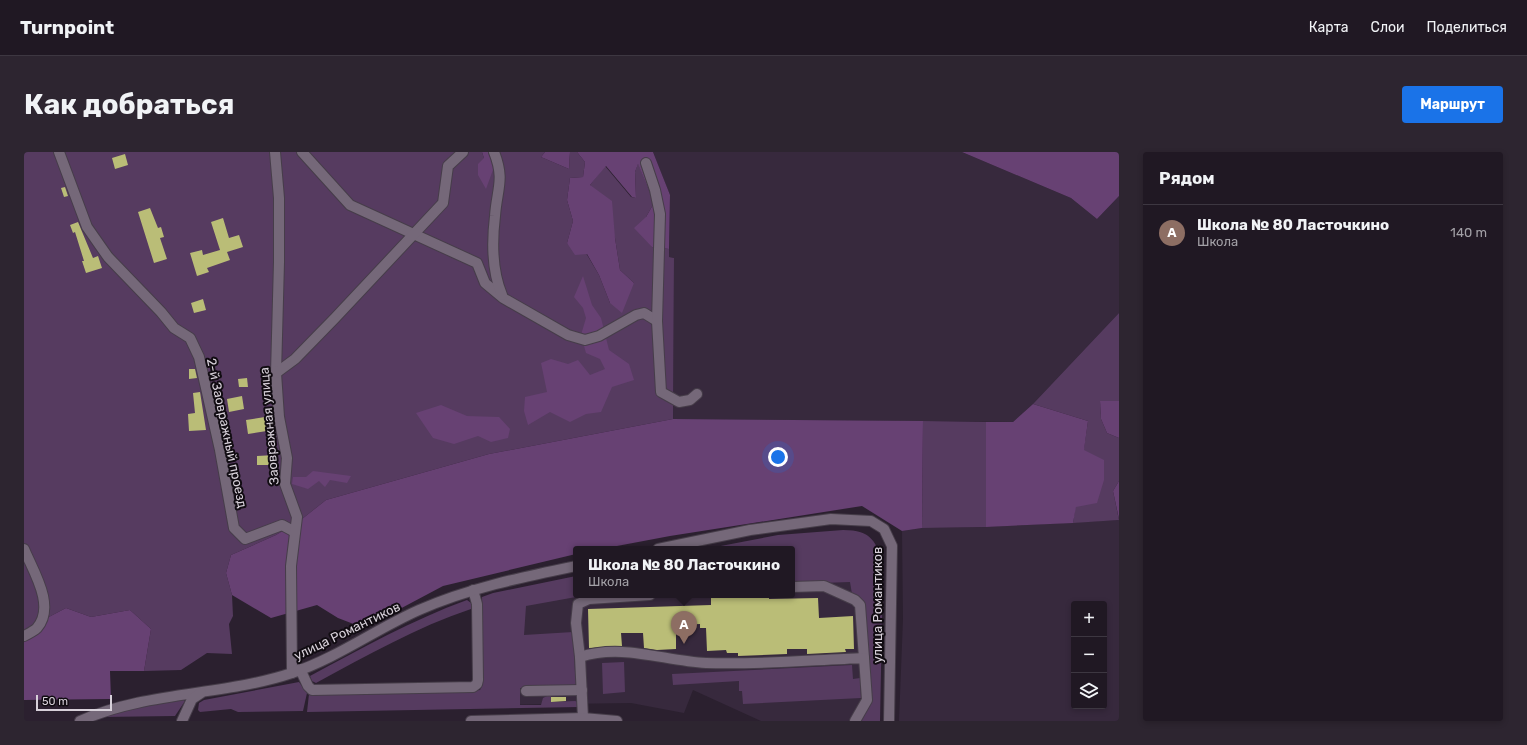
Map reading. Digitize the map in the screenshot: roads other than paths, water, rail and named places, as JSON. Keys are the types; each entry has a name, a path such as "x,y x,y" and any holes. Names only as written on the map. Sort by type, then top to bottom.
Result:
{"street":[{"name":"2-й Заовражный проезд","path":"59,152 88,226 108,257 161,312 174,328 190,338 199,358 220,450 234,528 245,539 282,525 295,532"},
{"name":"Заовражная улица","path":"275,152 279,214 276,374 279,417 287,458 285,484 297,517 290,566 296,671"},
{"path":"302,152 350,205 477,263 485,283 503,298 568,335 585,340 599,336 636,315 644,313 657,320"},
{"path":"276,374 295,359 443,203 448,166 463,152"},
{"path":"494,152 501,175 495,215 494,248 496,282 503,298"},
{"path":"646,163 656,190 660,214 657,320 661,392 679,402 690,400 697,394"},
{"name":"улица Романтиков","path":"673,546 750,530 831,519 871,521 884,529 892,546 889,721"},
{"path":"24,549 44,598 45,614 37,628 24,636"},
{"name":"улица Романтиков","path":"80,721 104,710 159,698 204,691 296,671 319,662 418,610 473,590 573,567"},
{"path":"795,587 824,586 855,600 860,605 867,700 855,721"},
{"path":"296,671 312,690 473,687 477,684 478,680 477,604 473,590"},
{"path":"583,718 580,657 576,623 578,604 589,599 604,598"},
{"path":"580,657 594,653 632,651 689,662 743,663 864,658"},
{"path":"526,691 582,690"},
{"path":"182,721 192,699 204,691"},
{"path":"471,721 583,718 617,721"}],"place":[{"name":"Школа № 80 Ласточкино","path":"684,644"}]}
